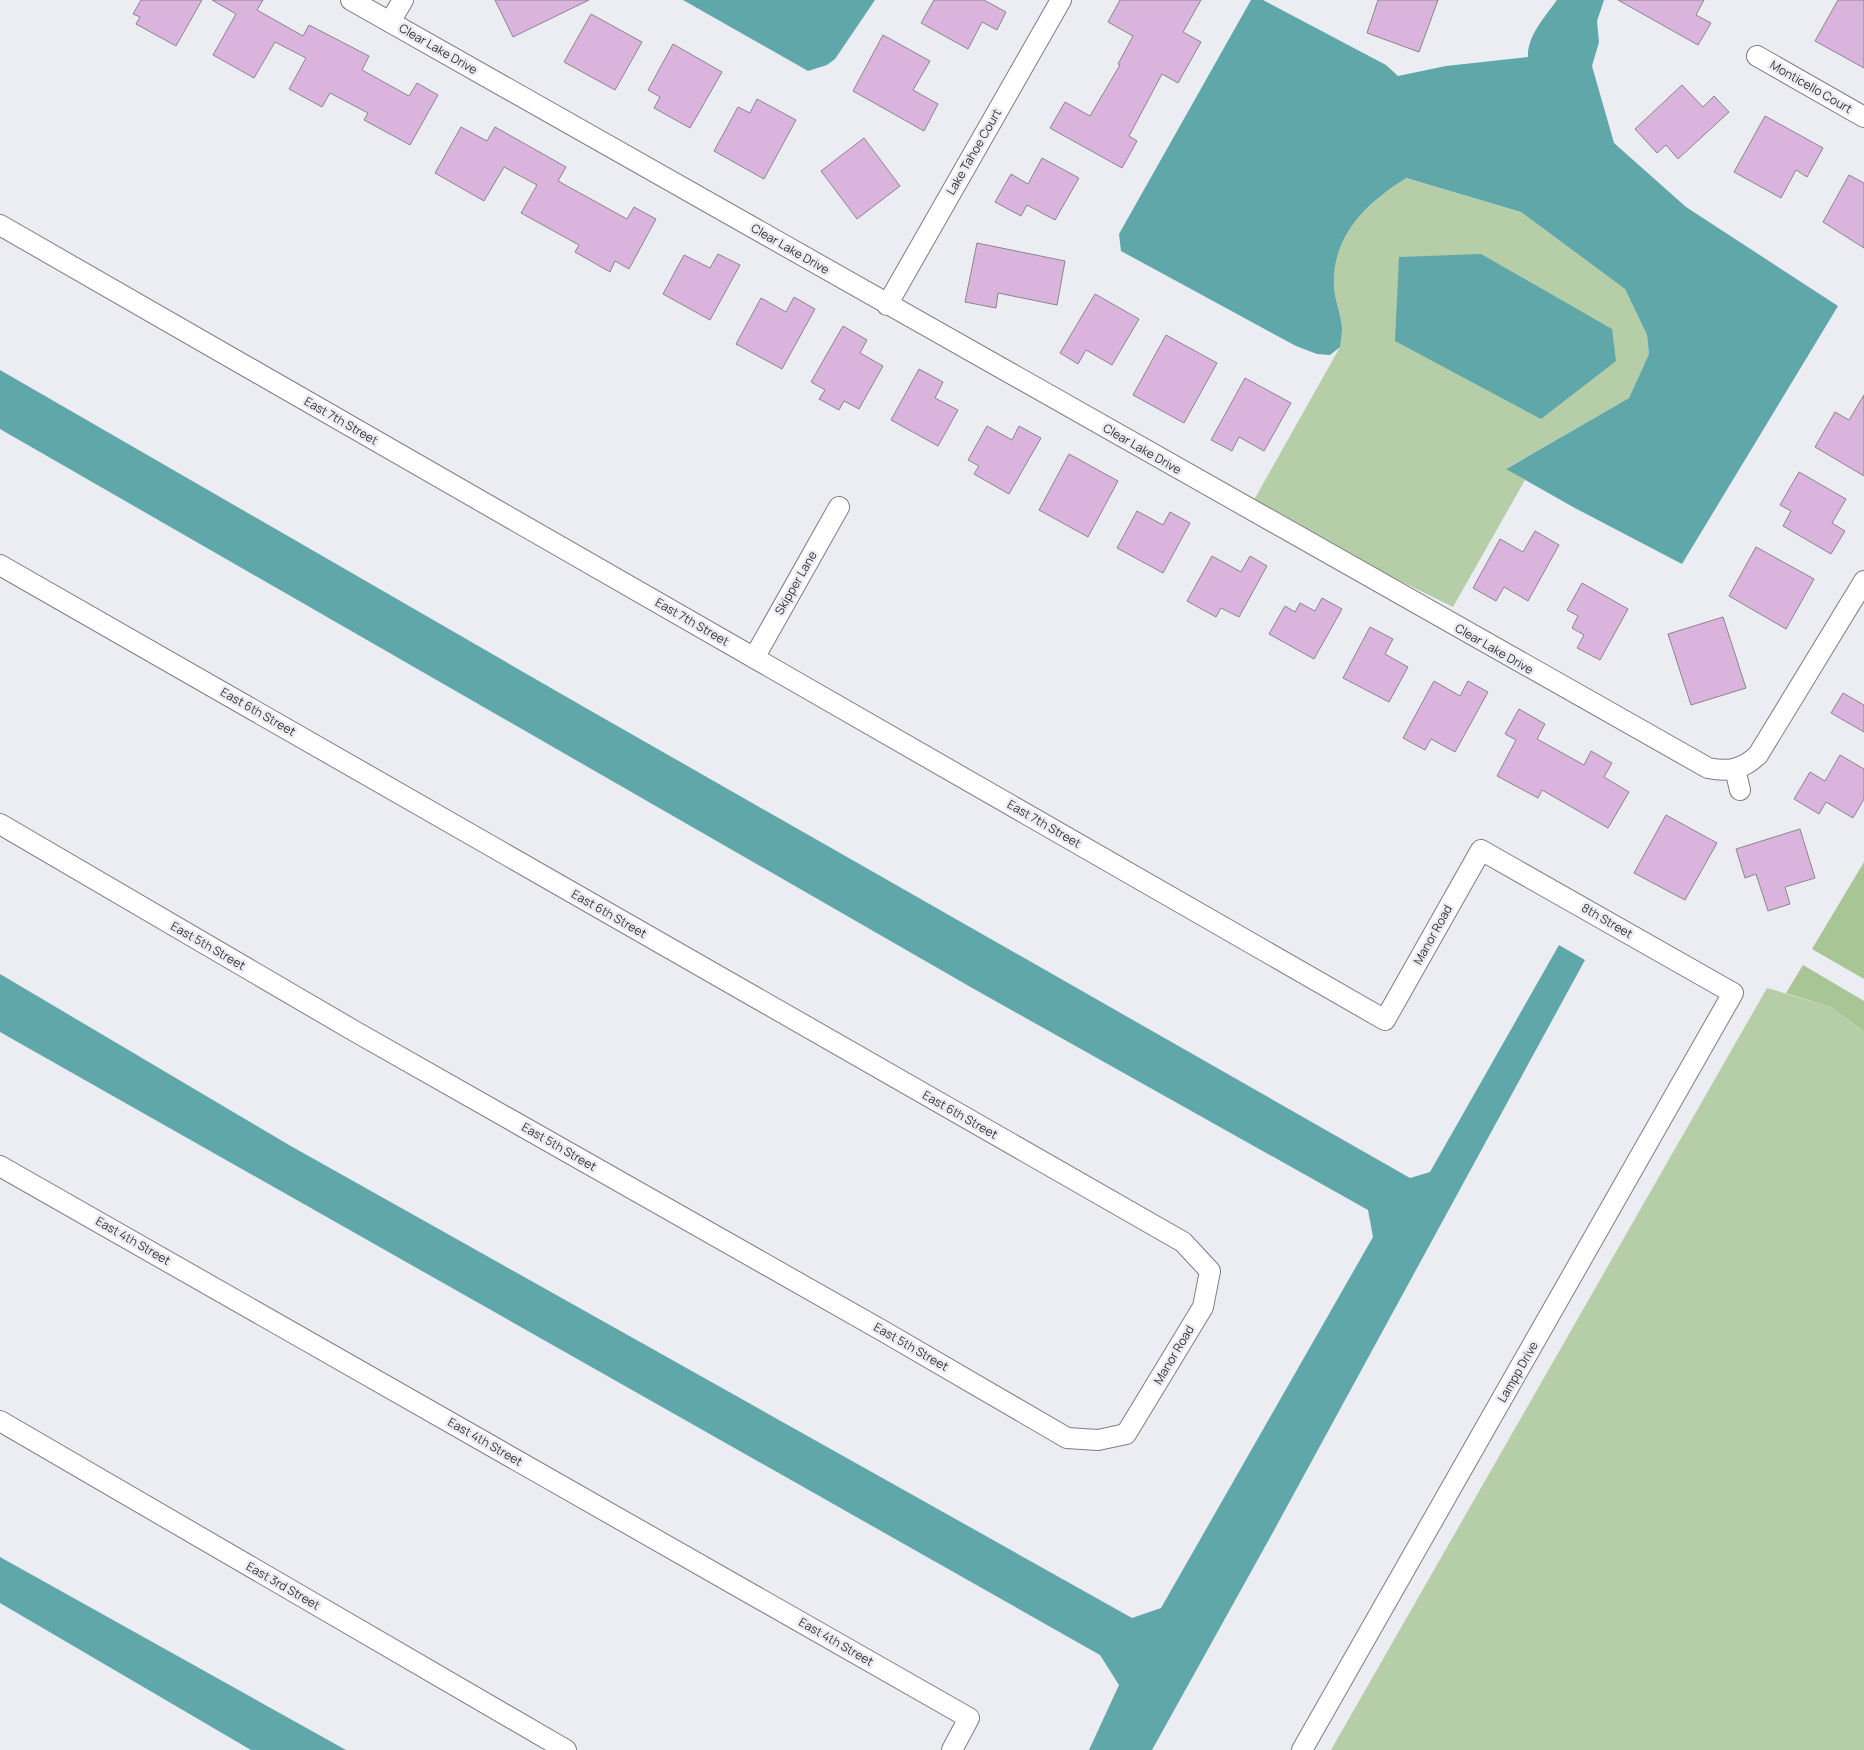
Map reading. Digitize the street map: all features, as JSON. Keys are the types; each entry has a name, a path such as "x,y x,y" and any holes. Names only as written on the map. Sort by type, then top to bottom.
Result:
{"street":[{"name":"Clear Lake Drive","path":"352,0 1698,764 1718,770 1736,770"},
{"path":"390,22 403,0"},
{"name":"Lake Tahoe Court","path":"887,305 1060,0"},
{"name":"Monticello Court","path":"1757,56 1864,117"},
{"name":"East 7th Street","path":"0,225 1385,1020"},
{"name":"Skipper Lane","path":"754,658 839,508"},
{"name":"East 6th Street","path":"0,564 1184,1242 1210,1272"},
{"path":"1740,790 1736,770 1758,755 1864,581"},
{"name":"East 5th Street","path":"0,824 348,1027 883,1331 1067,1438 1098,1440 1126,1434"},
{"name":"Manor Road","path":"1385,1020 1481,850"},
{"name":"8th Street","path":"1481,850 1733,993"},
{"name":"Lampp Drive","path":"1302,1750 1733,993"},
{"name":"East 4th Street","path":"0,1166 969,1718 952,1750"},
{"name":"Manor Road","path":"1126,1434 1203,1307 1210,1272"},
{"name":"East 3rd Street","path":"0,1421 566,1750"}],"green space":[{"path":"1405,178 1521,212 1625,289 1647,335 1649,354 1629,398 1507,468 1525,480 1453,607 1250,507 1340,347 1342,328 1334,287 1334,269 1338,252 1345,237 1377,199"},
{"path":"1864,862 1864,979 1812,949"},
{"path":"1803,965 1864,1001 1864,1031 1831,1007 1786,993"},
{"path":"1767,988 1831,1007 1864,1031 1864,1750 1331,1750"}],"water":[{"path":"683,0 875,0 835,59 827,65 808,71"},
{"path":"1251,0 1263,0 1386,65 1398,76 1446,66 1528,57 1528,49 1534,34 1557,0 1604,0 1597,21 1599,42 1592,66 1614,143 1686,207 1838,306 1682,564 1573,507 1506,469 1629,398 1649,354 1647,335 1625,289 1521,212 1406,178 1378,198 1354,223 1338,252 1334,287 1342,336 1340,347 1330,355 1317,354 1296,346 1121,251 1119,234"},
{"path":"1481,254 1612,329 1616,361 1541,419 1395,341 1399,257"},
{"path":"0,370 584,707 1410,1178 1430,1172 1559,945 1585,960 1152,1750 1089,1750 1119,1685 1100,1655 0,1032 0,974 289,1145 1132,1618 1161,1608 1373,1237 1368,1210 974,989 0,429"},
{"path":"0,1557 346,1750 251,1750 0,1603"}],"building":[{"path":"141,0 202,0 176,46 136,24 140,17 133,14"},
{"path":"212,0 263,0 257,10 303,36 309,25 369,56 362,70 409,96 417,83 438,95 410,145 364,120 368,113 330,93 322,107 289,89 306,58 275,42 254,78 213,55 236,14"},
{"path":"495,0 589,0 513,37"},
{"path":"934,0 984,0 1006,12 997,30 982,22 968,49 921,23"},
{"path":"1120,0 1201,0 1183,32 1201,42 1178,83 1162,74 1129,136 1137,141 1122,168 1050,128 1065,102 1090,116 1120,65 1118,64 1133,36 1108,22"},
{"path":"1378,0 1438,0 1419,52 1367,33"},
{"path":"1618,0 1704,0 1696,15 1711,23 1698,45"},
{"path":"1838,0 1864,0 1864,68 1815,41"},
{"path":"591,14 642,42 615,90 564,62"},
{"path":"883,35 930,61 913,90 938,104 924,131 853,91"},
{"path":"673,44 722,72 690,128 654,108 660,97 648,90"},
{"path":"1682,85 1703,107 1714,96 1729,112 1678,159 1666,145 1657,153 1635,129"},
{"path":"757,99 796,120 764,179 714,151 738,107 750,113"},
{"path":"1765,116 1823,148 1807,177 1796,170 1781,198 1734,172"},
{"path":"461,127 487,141 495,127 566,167 558,181 627,219 634,207 656,219 629,269 615,261 610,272 575,252 579,245 521,213 537,185 504,167 484,201 435,173"},
{"path":"864,138 900,186 857,219 821,171"},
{"path":"1042,158 1079,178 1055,220 1027,205 1021,216 995,202 1011,174 1028,184"},
{"path":"1849,175 1864,183 1864,248 1823,222"},
{"path":"977,243 1065,261 1057,305 998,293 996,308 965,302"},
{"path":"718,254 740,265 710,320 663,294 684,255 710,268"},
{"path":"1095,294 1139,319 1112,365 1086,350 1078,364 1060,353"},
{"path":"794,297 815,309 782,369 736,344 761,298 786,312"},
{"path":"843,326 867,340 860,353 883,366 859,409 844,401 839,410 819,399 825,390 811,382"},
{"path":"1166,335 1217,363 1184,423 1133,395"},
{"path":"919,369 943,382 935,398 958,410 938,446 891,420"},
{"path":"1245,378 1291,403 1264,451 1239,437 1232,451 1211,440"},
{"path":"1864,395 1864,476 1815,447 1835,412 1849,420"},
{"path":"987,426 1012,440 1019,426 1041,438 1009,494 974,474 979,466 968,460"},
{"path":"1069,454 1118,481 1088,537 1039,510"},
{"path":"1799,472 1846,499 1832,523 1845,531 1831,554 1783,526 1791,511 1780,505"},
{"path":"1137,511 1163,525 1170,512 1190,523 1163,573 1117,548"},
{"path":"1535,531 1559,545 1528,601 1504,587 1496,601 1473,588 1500,539 1523,552"},
{"path":"1756,547 1814,579 1786,629 1729,596"},
{"path":"1212,556 1241,572 1250,556 1267,566 1239,617 1221,608 1216,617 1187,601"},
{"path":"1582,583 1628,609 1600,660 1577,648 1584,635 1572,628 1578,616 1567,610"},
{"path":"1322,598 1342,609 1314,659 1269,634 1285,606 1295,612 1300,603 1315,611"},
{"path":"1723,617 1746,688 1691,705 1668,634"},
{"path":"1370,627 1393,639 1385,654 1408,667 1389,702 1343,678"},
{"path":"1434,681 1460,696 1468,681 1488,692 1455,752 1431,739 1425,750 1403,738"},
{"path":"1843,693 1864,705 1864,732 1831,713"},
{"path":"1519,709 1545,724 1537,739 1584,765 1591,751 1612,763 1604,777 1629,792 1608,828 1542,790 1538,798 1497,776 1516,740 1505,734"},
{"path":"1840,755 1864,769 1864,799 1853,818 1826,802 1819,814 1794,799 1810,772 1825,781"},
{"path":"1666,815 1717,843 1685,900 1634,873"},
{"path":"1800,829 1815,878 1785,887 1790,904 1768,911 1756,874 1745,878 1736,849"}]}
